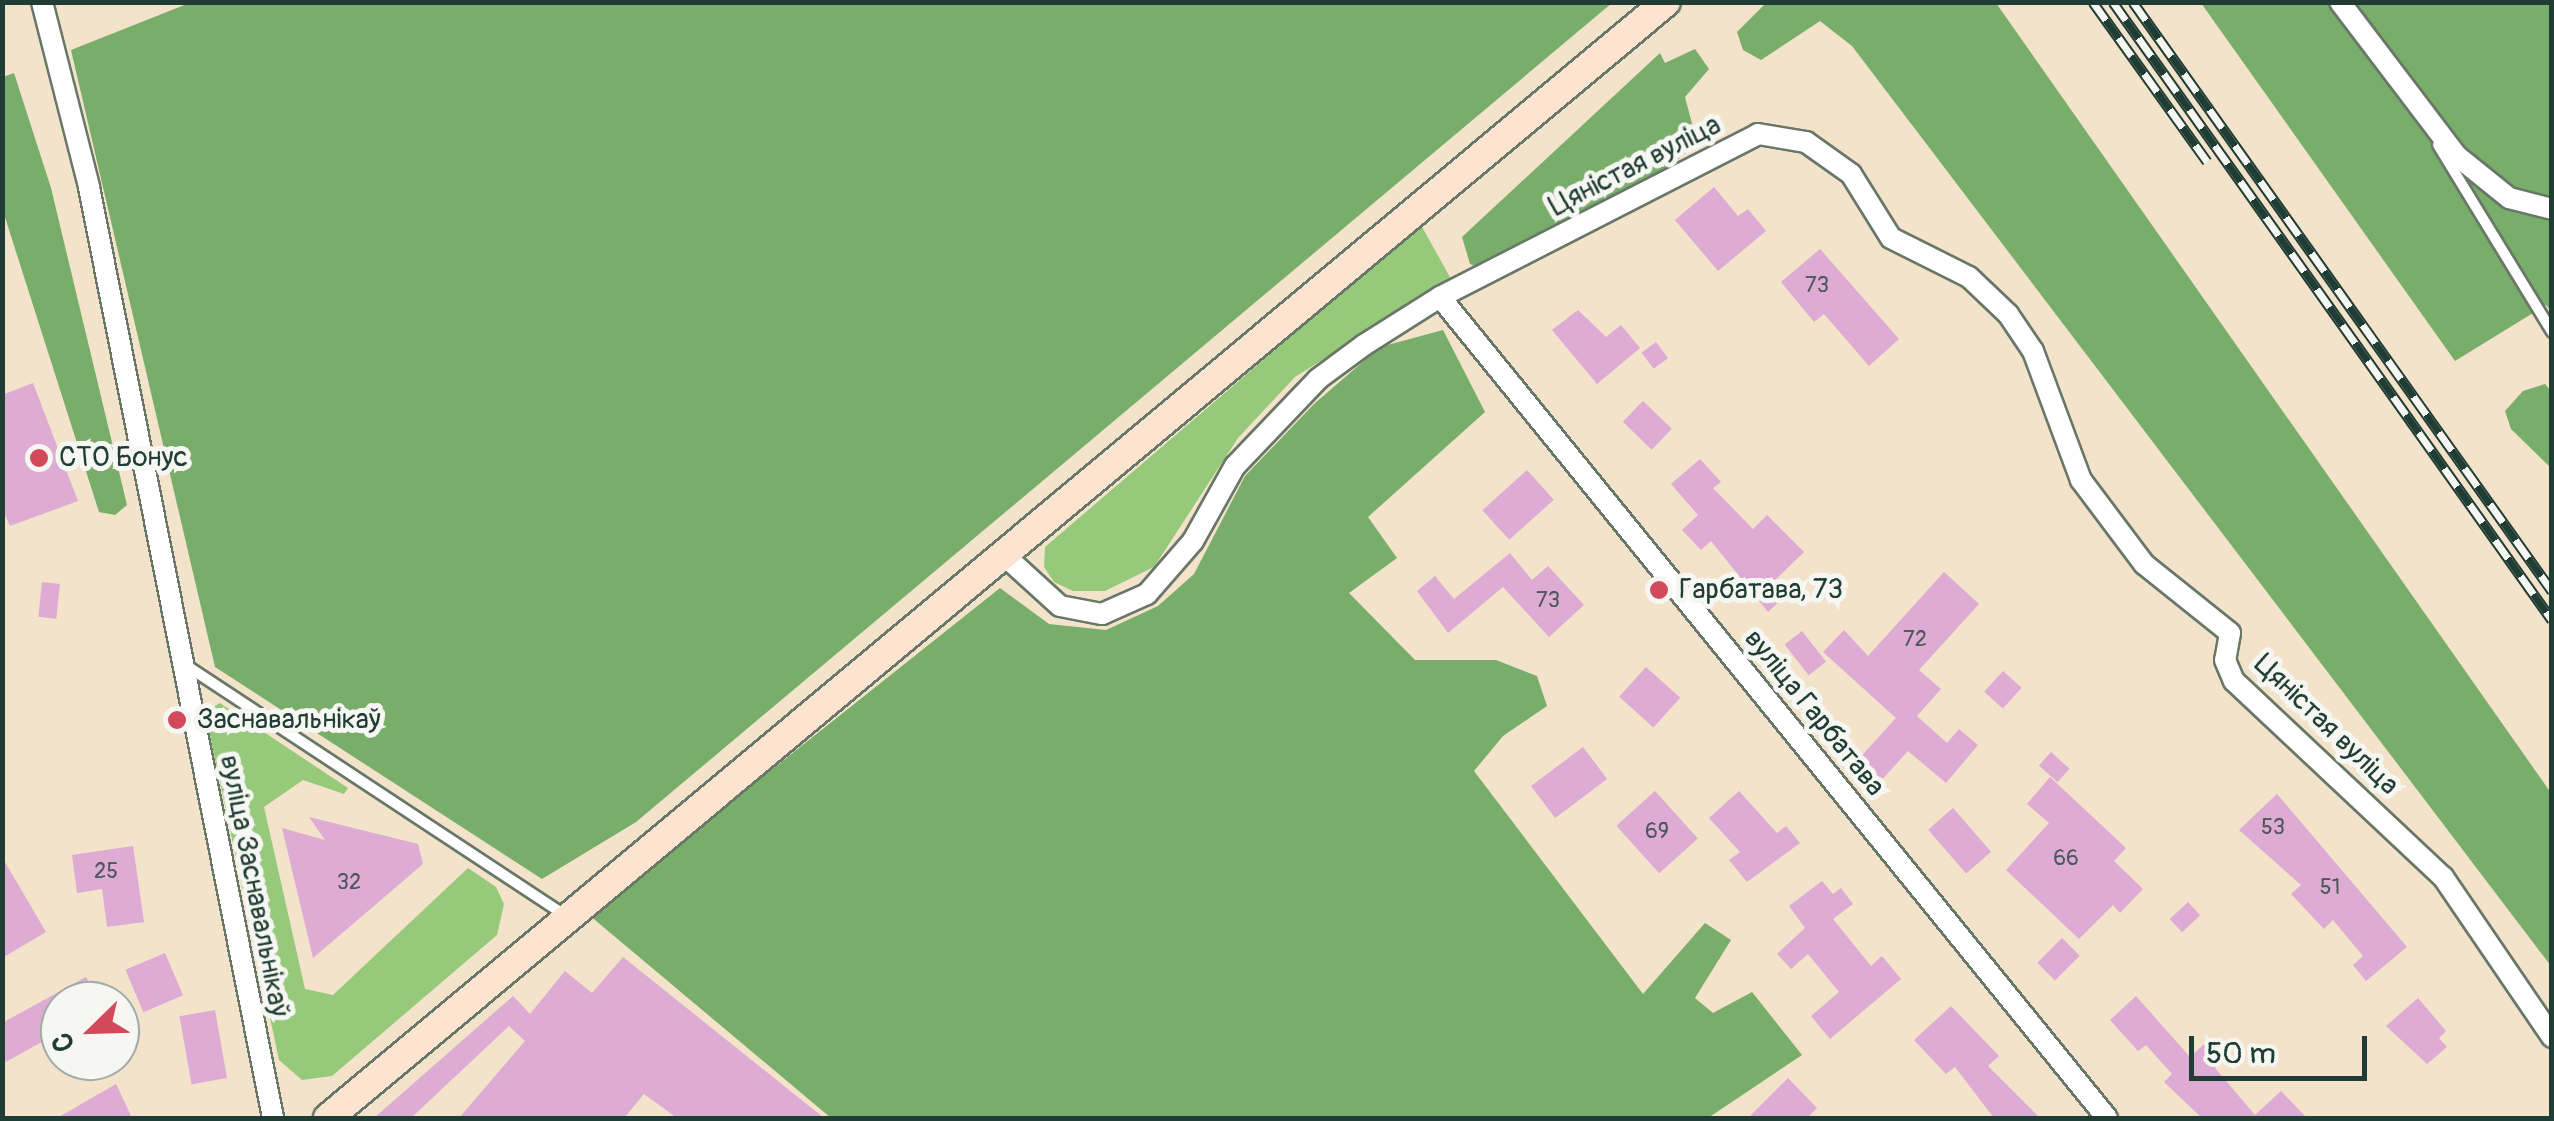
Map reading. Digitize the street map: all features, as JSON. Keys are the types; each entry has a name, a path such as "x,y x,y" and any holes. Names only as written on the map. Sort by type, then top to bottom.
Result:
{"main road":[{"path":"328,1118 1666,2"}],"street":[{"name":"вуліца Заснавальнікаў","path":"42,2 89,187 272,1118"},
{"path":"2340,2 2418,112 2484,182 2509,198 2552,210"},
{"name":"Цяністая вуліца","path":"1005,556 1060,606 1102,614 1147,594 1193,541 1235,466 1278,418 1334,368 1440,296 1758,134 1806,142 1831,156 1851,174 1891,238 1969,278 2008,314 2033,351 2081,480 2144,564 2230,633 2225,660 2234,680 2444,878 2552,1037"},
{"name":"вуліца Гарбатава","path":"1440,296 2097,1114"}],"lane":[{"path":"2418,112 2552,332"},
{"path":"182,664 566,916"}],"green space":[{"path":"192,2 1612,3 636,822 542,879 215,667 71,50"},
{"path":"1766,3 1996,3 2551,793 2551,966 1852,46 1820,21 1761,60 1743,50 1737,32"},
{"path":"2201,3 2551,3 2551,311 2546,305 2455,361"},
{"path":"1695,49 1709,69 1685,97 1697,142 1659,177 1483,270 1470,264 1462,237 1660,53 1665,63"},
{"path":"14,73 51,188 127,505 115,515 99,512 3,211 3,77"},
{"path":"1421,225 1451,279 1295,377 1238,438 1154,567 1105,591 1073,591 1054,582 1044,567 1045,547"},
{"path":"1443,330 1485,412 1368,517 1397,558 1349,593 1415,660 1496,660 1537,676 1547,706 1503,736 1474,771 1643,994 1705,923 1731,940 1695,998 1713,1013 1752,992 1802,1055 1708,1118 831,1118 589,915 1000,588 1049,624 1106,630 1158,606 1194,574 1245,476 1314,404 1380,347"},
{"path":"2545,384 2551,391 2551,468 2511,429 2505,411 2523,391"},
{"path":"220,703 348,788 344,794 303,780 264,807 305,989 333,995 468,868 496,887 504,904 497,935 332,1076 302,1080 279,1060 205,712"}],"building":[{"path":"1714,187 1738,216 1748,209 1766,231 1718,271 1675,220"},
{"path":"1820,249 1899,339 1869,366 1824,314 1814,322 1781,282"},
{"path":"1578,310 1606,337 1621,325 1640,348 1597,384 1552,330"},
{"path":"1656,342 1668,358 1654,369 1642,353"},
{"name":"СТО Бонус","path":"33,383 78,501 10,526 2,508 2,395"},
{"path":"1643,401 1672,429 1652,450 1623,422"},
{"path":"1700,459 1721,482 1713,488 1753,529 1767,515 1804,552 1772,583 1785,596 1768,612 1711,541 1701,550 1682,530 1698,515 1671,484"},
{"path":"1527,470 1554,500 1509,540 1482,510"},
{"path":"1510,553 1532,580 1548,566 1584,605 1549,637 1503,587 1448,633 1417,591 1435,576 1454,599"},
{"path":"1944,572 1979,604 1919,670 1941,689 1917,716 1947,743 1959,729 1978,745 1946,783 1908,751 1878,784 1855,763 1896,718 1823,652 1844,630 1868,656"},
{"path":"42,582 60,584 56,619 38,617"},
{"path":"1802,631 1826,662 1809,675 1785,645"},
{"path":"1646,667 1680,698 1653,728 1619,697"},
{"path":"2003,671 2022,688 2003,709 1984,692"},
{"path":"1583,747 1607,779 1555,818 1531,786"},
{"path":"2051,752 2070,769 2058,782 2039,765"},
{"path":"2050,777 2126,848 2114,861 2143,889 2120,913 2113,905 2079,939 2006,870 2049,823 2027,804"},
{"path":"1655,791 1698,839 1659,873 1616,826"},
{"path":"1739,791 1777,833 1786,826 1800,843 1747,882 1729,860 1740,852 1709,818"},
{"path":"2277,794 2407,947 2366,981 2353,965 2363,956 2333,920 2324,929 2291,894 2301,885 2239,830"},
{"path":"1953,808 1991,852 1966,873 1928,830"},
{"path":"309,817 418,844 423,864 313,958 282,828 325,840"},
{"path":"133,846 144,922 107,927 102,889 77,893 72,855"},
{"path":"2,857 46,932 2,958"},
{"path":"1822,881 1833,894 1841,888 1853,904 1833,919 1871,966 1882,956 1901,979 1830,1039 1811,1016 1839,992 1808,954 1791,969 1777,954 1805,928 1789,906"},
{"path":"2188,902 2200,915 2182,932 2170,919"},
{"path":"2062,938 2080,956 2055,980 2037,963"},
{"path":"165,953 183,995 143,1012 140,981 130,981 125,970"},
{"path":"623,957 824,1118 677,1118 644,1094 624,1118 459,1118 525,1041 509,1026 411,1118 374,1118 513,996 530,1014 565,971 592,993"},
{"path":"2136,996 2190,1057 2210,1039 2226,1057 2215,1068 2255,1115 2281,1091 2307,1118 2202,1118 2164,1082 2172,1074 2146,1045 2138,1051 2110,1020"},
{"path":"2418,998 2446,1031 2439,1038 2447,1047 2427,1064 2386,1026"},
{"path":"40,1002 40,1043 2,1064 2,1023"},
{"path":"1951,1006 1999,1056 1988,1066 2040,1118 1994,1118 1955,1067 1946,1074 1914,1040"},
{"path":"215,1010 227,1078 192,1084 180,1016"},
{"path":"1788,1078 1817,1108 1807,1118 1748,1118"},
{"path":"116,1084 132,1118 57,1118"}],"railway":[{"path":"2093,2 2207,161"},
{"path":"2113,2 2552,620"},
{"path":"2133,2 2552,591"}],"place":[{"name":"СТО Бонус","path":"39,458"},
{"name":"Гарбатава, 73","path":"1659,590"},
{"name":"Заснавальнікаў","path":"177,720"}]}
